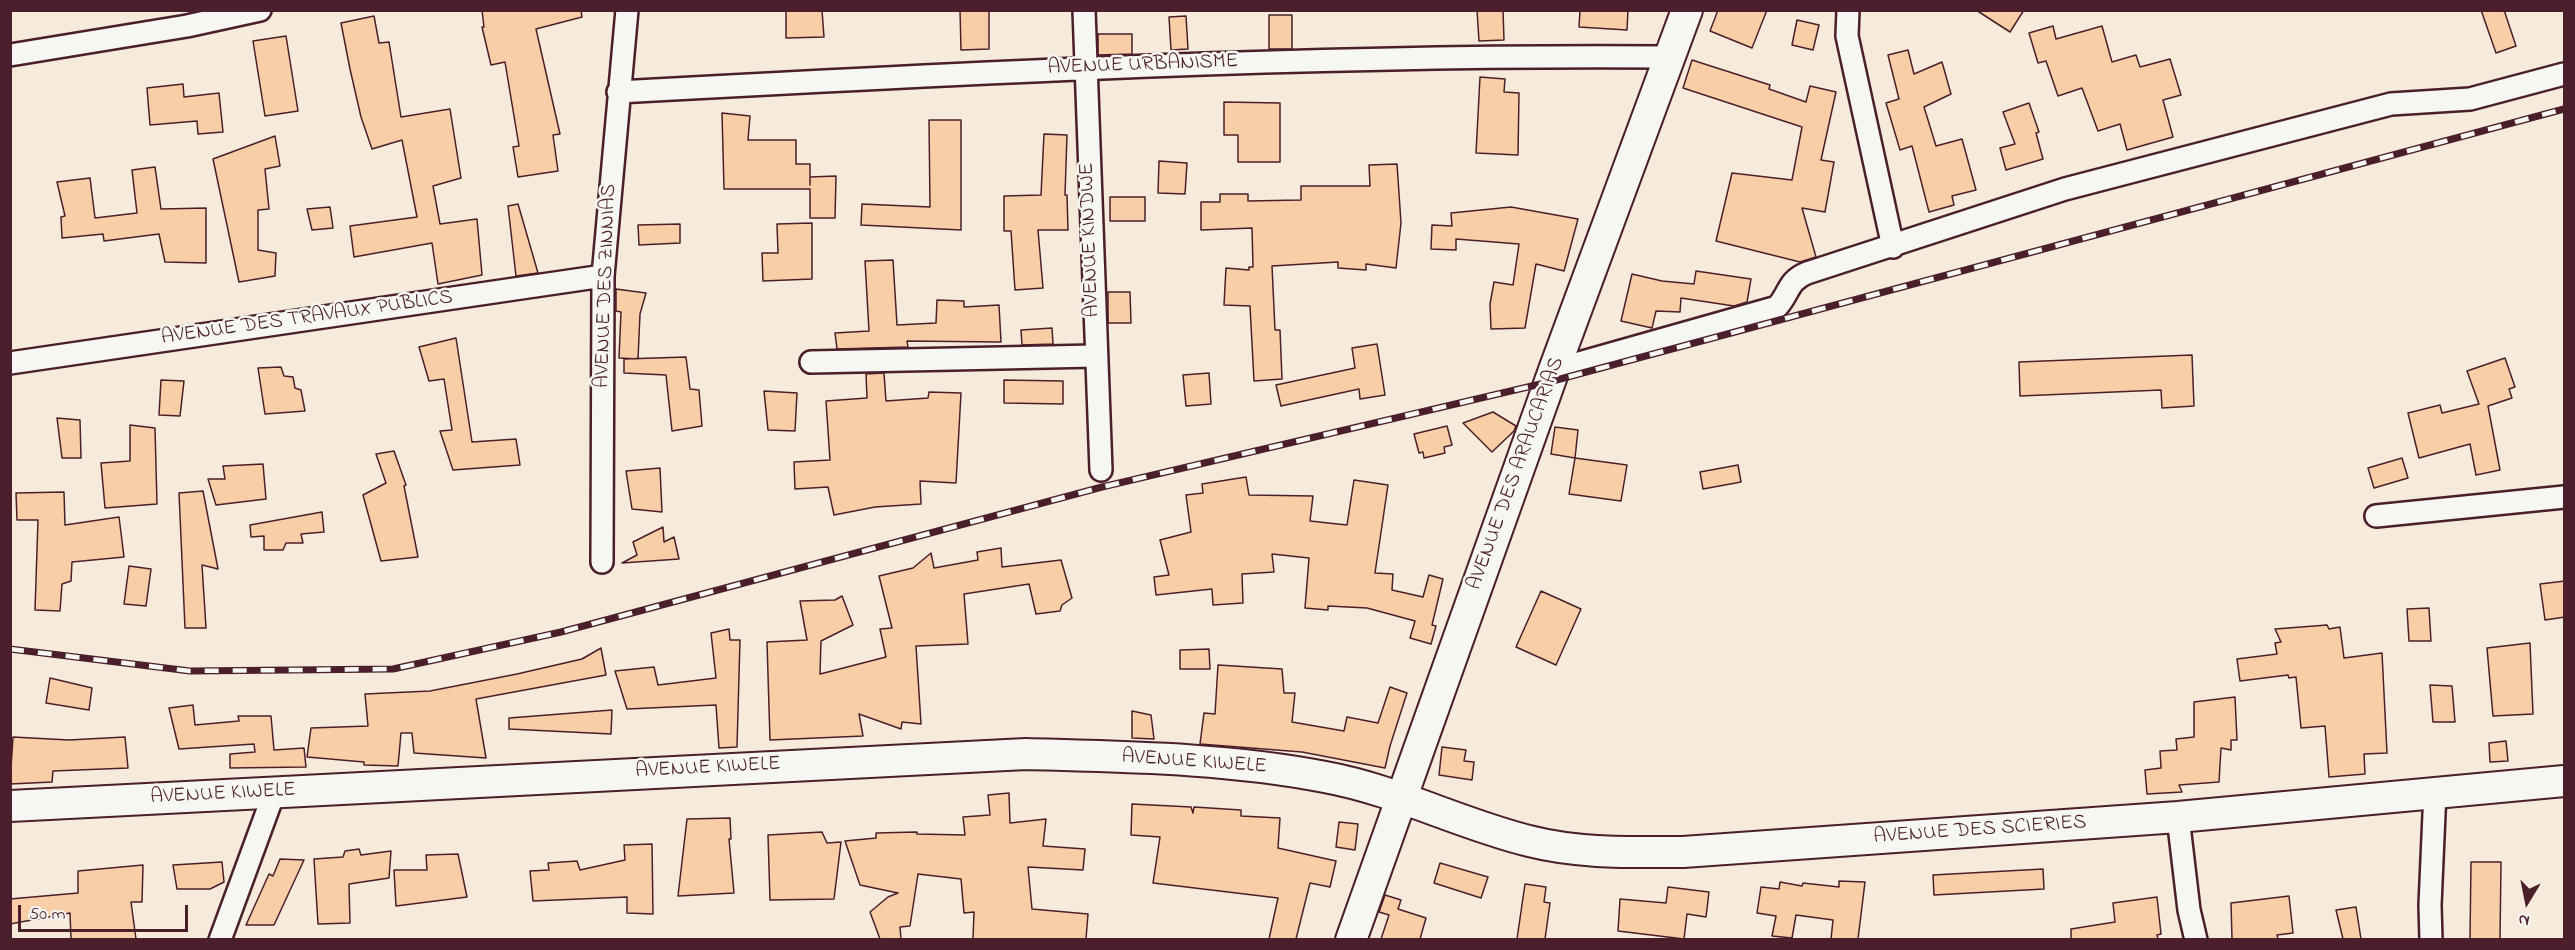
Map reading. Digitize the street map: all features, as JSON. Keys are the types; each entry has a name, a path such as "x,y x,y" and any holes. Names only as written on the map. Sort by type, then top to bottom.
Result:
{"street":[{"path":"10,55 187,26 260,10"},
{"name":"AVENUE DES ZINNIAS","path":"602,562 603,276 627,10"},
{"name":"AVENUE KINDWE","path":"1084,10 1101,470"},
{"name":"AVENUE DES ARAUCARIAS","path":"1351,939 1554,370 1687,10"},
{"path":"1848,10 1847,36 1893,247"},
{"name":"AVENUE URBANISME","path":"618,92 1085,67 1562,56 1670,57"},
{"path":"1554,370 1777,307 1785,299 1788,288 1796,278 2066,189 2391,104 2470,99 2565,74"},
{"name":"AVENUE DES TRAVAUX PUBLICS","path":"10,363 603,276"},
{"path":"811,362 1095,356"},
{"path":"2376,516 2565,497"},
{"name":"AVENUE KIWELE","path":"10,806 1026,753 1173,759 1264,767 1326,777 1403,796"},
{"name":"AVENUE DES SCIERIES","path":"1403,796 1528,841 1560,848 1631,852 1695,851 2178,817 2435,791 2565,781"},
{"path":"2431,939 2430,905 2435,791"},
{"path":"220,939 274,793"},
{"path":"2178,817 2196,939"}],"building":[{"path":"482,10 581,10 582,17 536,29 560,134 553,135 558,171 518,177 513,147 519,146 505,62 491,65 482,27 484,27"},
{"path":"786,10 822,10 824,37 786,38"},
{"path":"960,10 989,10 989,49 961,50"},
{"path":"1477,10 1503,10 1504,40 1479,41"},
{"path":"1580,10 1628,10 1627,30 1579,27"},
{"path":"1718,10 1767,10 1752,48 1710,31"},
{"path":"1976,10 2024,10 2010,32"},
{"path":"2481,10 2504,10 2516,46 2496,53"},
{"path":"1269,15 1292,15 1292,49 1269,49"},
{"path":"374,16 379,43 389,42 401,117 450,109 461,178 433,186 440,224 477,219 482,275 438,284 432,243 354,257 350,226 417,217 402,140 372,149 361,117 350,69 341,23"},
{"path":"1186,16 1188,49 1171,50 1169,17"},
{"path":"1797,20 1819,25 1813,50 1792,45"},
{"path":"2053,26 2056,39 2102,26 2112,62 2136,55 2140,67 2170,59 2181,95 2163,100 2173,137 2127,150 2120,124 2098,131 2082,88 2058,96 2046,61 2038,63 2029,33"},
{"path":"1098,34 1132,34 1132,54 1098,55"},
{"path":"286,36 298,111 265,116 253,41"},
{"path":"1908,50 1914,74 1942,62 1951,94 1924,107 1936,146 1962,139 1976,190 1952,196 1954,205 1929,212 1912,146 1900,150 1886,103 1899,99 1888,55"},
{"path":"1692,60 1770,85 1769,89 1806,102 1810,86 1836,92 1821,160 1834,162 1825,212 1802,208 1816,257 1800,262 1716,241 1732,173 1792,180 1802,127 1683,88"},
{"path":"1480,77 1505,79 1504,92 1519,93 1518,155 1476,153"},
{"path":"183,84 184,97 219,93 223,132 198,134 197,121 150,125 147,88"},
{"path":"1224,102 1280,103 1280,162 1238,162 1238,135 1224,135"},
{"path":"2029,103 2039,132 2036,133 2043,159 2006,170 2000,148 2015,144 2003,112"},
{"path":"722,113 750,116 748,140 796,140 796,164 810,164 810,177 836,176 835,218 810,218 810,189 724,189"},
{"path":"929,120 961,120 961,230 861,225 862,204 930,207"},
{"path":"1044,134 1067,135 1065,195 1067,195 1068,230 1038,230 1043,288 1015,290 1011,231 1004,231 1004,196 1041,195"},
{"path":"275,136 280,166 265,169 269,209 258,210 258,250 276,253 275,276 239,282 213,159"},
{"path":"1159,161 1187,163 1185,194 1158,193"},
{"path":"1397,164 1401,223 1396,268 1366,264 1366,270 1338,268 1338,262 1272,266 1275,330 1280,330 1282,379 1254,381 1250,306 1224,305 1226,268 1249,270 1249,267 1253,267 1252,228 1201,230 1201,202 1220,202 1220,194 1248,194 1248,201 1301,200 1301,186 1370,186 1369,165"},
{"path":"155,167 161,209 206,208 206,263 165,262 159,234 104,241 103,234 62,238 61,217 65,216 57,182 90,178 95,218 137,213 132,170"},
{"path":"1110,197 1145,197 1145,221 1110,221"},
{"path":"518,204 538,273 516,276 508,206"},
{"path":"330,207 333,228 312,230 307,209"},
{"path":"1511,207 1578,219 1564,271 1536,264 1525,328 1491,329 1490,304 1494,282 1513,285 1519,244 1456,239 1456,250 1431,249 1432,225 1452,226 1451,213"},
{"path":"812,223 812,279 763,281 762,253 778,253 777,224"},
{"path":"680,224 680,243 639,245 638,225"},
{"path":"893,260 897,325 936,323 937,300 964,301 964,307 999,305 1001,342 907,341 908,347 837,349 835,333 869,331 865,261"},
{"path":"1696,271 1751,279 1747,302 1734,306 1681,298 1680,312 1656,311 1652,328 1621,321 1632,274 1662,281 1694,284"},
{"path":"616,289 646,293 640,314 638,359 619,358 621,312 616,311"},
{"path":"1108,292 1130,292 1131,323 1108,323"},
{"path":"1052,328 1053,344 1022,345 1021,330"},
{"path":"456,338 472,442 516,439 520,465 453,470 440,431 452,430 444,379 429,381 419,347"},
{"path":"1377,344 1385,395 1360,399 1359,389 1281,406 1276,385 1355,368 1352,348"},
{"path":"2192,355 2194,406 2162,408 2161,390 2020,396 2019,362"},
{"path":"686,357 690,389 699,390 702,426 672,431 666,375 624,373 624,359"},
{"path":"2505,358 2515,387 2509,389 2512,398 2488,406 2500,470 2476,475 2470,444 2419,458 2408,413 2440,405 2442,413 2479,404 2467,371"},
{"path":"281,367 284,376 293,377 295,388 301,390 305,411 265,414 258,368"},
{"path":"884,373 886,401 928,398 929,392 961,393 956,483 920,481 921,504 875,507 834,515 828,487 795,489 794,462 830,460 826,401 867,398 866,374"},
{"path":"1209,373 1211,404 1186,406 1183,375"},
{"path":"161,380 184,381 180,416 159,415"},
{"path":"1004,380 1063,381 1063,404 1004,403"},
{"path":"764,391 797,393 795,431 768,430"},
{"path":"1493,412 1516,426 1514,431 1492,452 1463,423"},
{"path":"57,418 80,420 81,458 62,458"},
{"path":"130,425 155,428 157,504 105,508 101,463 130,461"},
{"path":"1447,426 1452,445 1444,447 1445,453 1424,458 1423,452 1419,453 1414,434"},
{"path":"1555,427 1578,430 1575,458 1551,454"},
{"path":"394,451 406,485 404,486 418,557 381,561 363,495 386,483 376,454"},
{"path":"1575,458 1627,465 1621,501 1569,494"},
{"path":"2402,458 2408,478 2374,488 2368,468"},
{"path":"263,464 266,499 216,505 208,479 225,479 223,466"},
{"path":"1738,465 1741,482 1703,489 1700,472"},
{"path":"660,468 662,512 632,509 626,471"},
{"path":"1246,477 1249,495 1313,496 1310,521 1347,525 1354,480 1388,485 1375,573 1393,574 1392,590 1423,597 1429,575 1443,579 1432,625 1436,626 1431,644 1410,638 1415,621 1367,608 1328,606 1328,610 1305,608 1309,558 1272,554 1274,572 1242,574 1243,603 1213,605 1212,589 1156,595 1154,577 1169,575 1160,540 1191,532 1186,495 1203,493 1202,484"},
{"path":"203,491 218,569 202,565 206,628 185,628 179,493"},
{"path":"64,492 65,525 119,517 124,557 72,562 71,581 62,584 60,611 35,610 38,520 17,520 16,493"},
{"path":"322,512 324,532 301,534 303,543 286,543 283,550 264,550 264,536 251,537 250,525"},
{"path":"663,527 664,542 674,537 679,559 622,563 637,555 633,542"},
{"path":"1001,548 1002,567 1061,560 1072,598 1062,605 1060,611 1036,614 1029,584 964,594 968,644 916,646 921,724 902,722 901,729 859,714 863,736 770,740 767,642 807,640 800,601 835,600 842,596 853,625 821,641 820,674 886,657 880,629 892,628 879,576 913,568 931,553 934,568 978,560 977,552"},
{"path":"129,566 151,569 146,606 124,604"},
{"path":"2565,581 2565,617 2545,620 2540,584"},
{"path":"1541,591 1581,609 1556,665 1516,647"},
{"path":"2429,608 2431,641 2409,641 2407,609"},
{"path":"2327,625 2329,629 2340,627 2344,658 2382,653 2387,753 2364,754 2365,774 2329,777 2325,726 2301,728 2296,677 2289,678 2288,675 2240,681 2237,659 2277,654 2275,643 2281,642 2275,629"},
{"path":"729,629 730,640 740,640 737,747 719,748 716,705 627,709 615,671 654,667 658,685 716,678 711,633"},
{"path":"2530,643 2533,714 2493,716 2487,648"},
{"path":"601,648 606,675 476,699 486,758 414,753 412,733 401,733 398,766 364,765 364,762 307,757 311,728 368,726 365,694 430,691 582,659"},
{"path":"1209,649 1210,669 1180,669 1180,650"},
{"path":"1218,665 1282,669 1284,693 1295,693 1292,722 1344,731 1347,717 1378,723 1390,687 1407,693 1385,768 1302,752 1200,744 1204,713 1215,714"},
{"path":"50,678 92,688 89,710 46,703"},
{"path":"2430,685 2452,686 2455,722 2433,722"},
{"path":"2235,697 2237,740 2231,740 2231,750 2221,748 2219,782 2179,785 2182,792 2147,794 2145,770 2161,768 2160,751 2177,750 2176,739 2194,737 2194,702"},
{"path":"193,705 195,725 239,721 238,716 271,716 274,750 304,748 306,767 230,768 230,754 255,752 254,744 179,749 169,708"},
{"path":"612,710 611,734 509,729 509,718"},
{"path":"1132,711 1151,715 1154,739 1132,738"},
{"path":"13,737 69,740 125,737 128,768 53,771 52,782 10,784"},
{"path":"2506,741 2508,761 2490,762 2489,743"},
{"path":"1442,747 1466,750 1464,761 1474,762 1472,780 1439,775"},
{"path":"1009,793 1010,823 1046,819 1043,846 1085,849 1083,870 1028,867 1032,909 1088,914 1086,939 973,939 974,912 964,913 961,879 918,874 910,926 900,927 901,939 880,939 870,912 888,897 898,893 860,885 845,841 876,838 876,833 917,832 917,834 965,835 963,817 990,815 988,795"},
{"path":"1132,804 1191,807 1193,813 1194,807 1241,810 1241,816 1280,818 1278,848 1336,861 1330,887 1310,883 1296,939 1269,939 1278,898 1153,883 1160,837 1131,835"},
{"path":"730,818 731,839 729,839 734,893 678,896 687,819"},
{"path":"1339,822 1358,824 1355,850 1336,847"},
{"path":"822,832 827,843 841,842 834,899 770,900 768,835"},
{"path":"652,844 653,914 627,913 627,897 533,901 530,871 549,870 548,863 577,861 580,870 625,860 624,845"},
{"path":"359,849 361,855 391,851 389,878 349,884 350,923 318,924 314,859 343,857 345,851"},
{"path":"458,854 467,897 396,906 394,870 427,870 426,855"},
{"path":"280,859 304,860 274,925 246,925 269,874 273,876"},
{"path":"222,862 224,882 210,889 177,889 173,865"},
{"path":"2471,862 2501,862 2500,939 2470,939"},
{"path":"1440,863 1488,877 1481,898 1434,883"},
{"path":"143,865 142,902 131,902 136,939 71,939 70,913 10,924 10,899 78,893 78,871"},
{"path":"2043,869 2044,889 1934,895 1933,875"},
{"path":"1839,881 1865,882 1858,939 1831,939 1833,920 1796,915 1792,938 1772,936 1776,916 1757,913 1761,887 1779,889 1780,882 1802,886 1803,883 1839,887"},
{"path":"1525,884 1546,887 1544,902 1550,903 1545,939 1517,939"},
{"path":"1668,887 1709,892 1706,917 1687,914 1684,939 1618,931 1620,899 1666,903"},
{"path":"1385,895 1401,900 1398,909 1426,918 1420,939 1381,939 1389,915 1379,912"},
{"path":"2289,896 2293,933 2277,935 2278,939 2232,939 2231,903"},
{"path":"2157,897 2161,934 2157,935 2158,939 2071,939 2071,929 2115,922 2113,903"},
{"path":"2356,907 2361,939 2343,939 2336,910"}],"railway":[{"path":"10,649 190,671 393,669 561,632 1102,487 1549,382 2564,109"}]}
